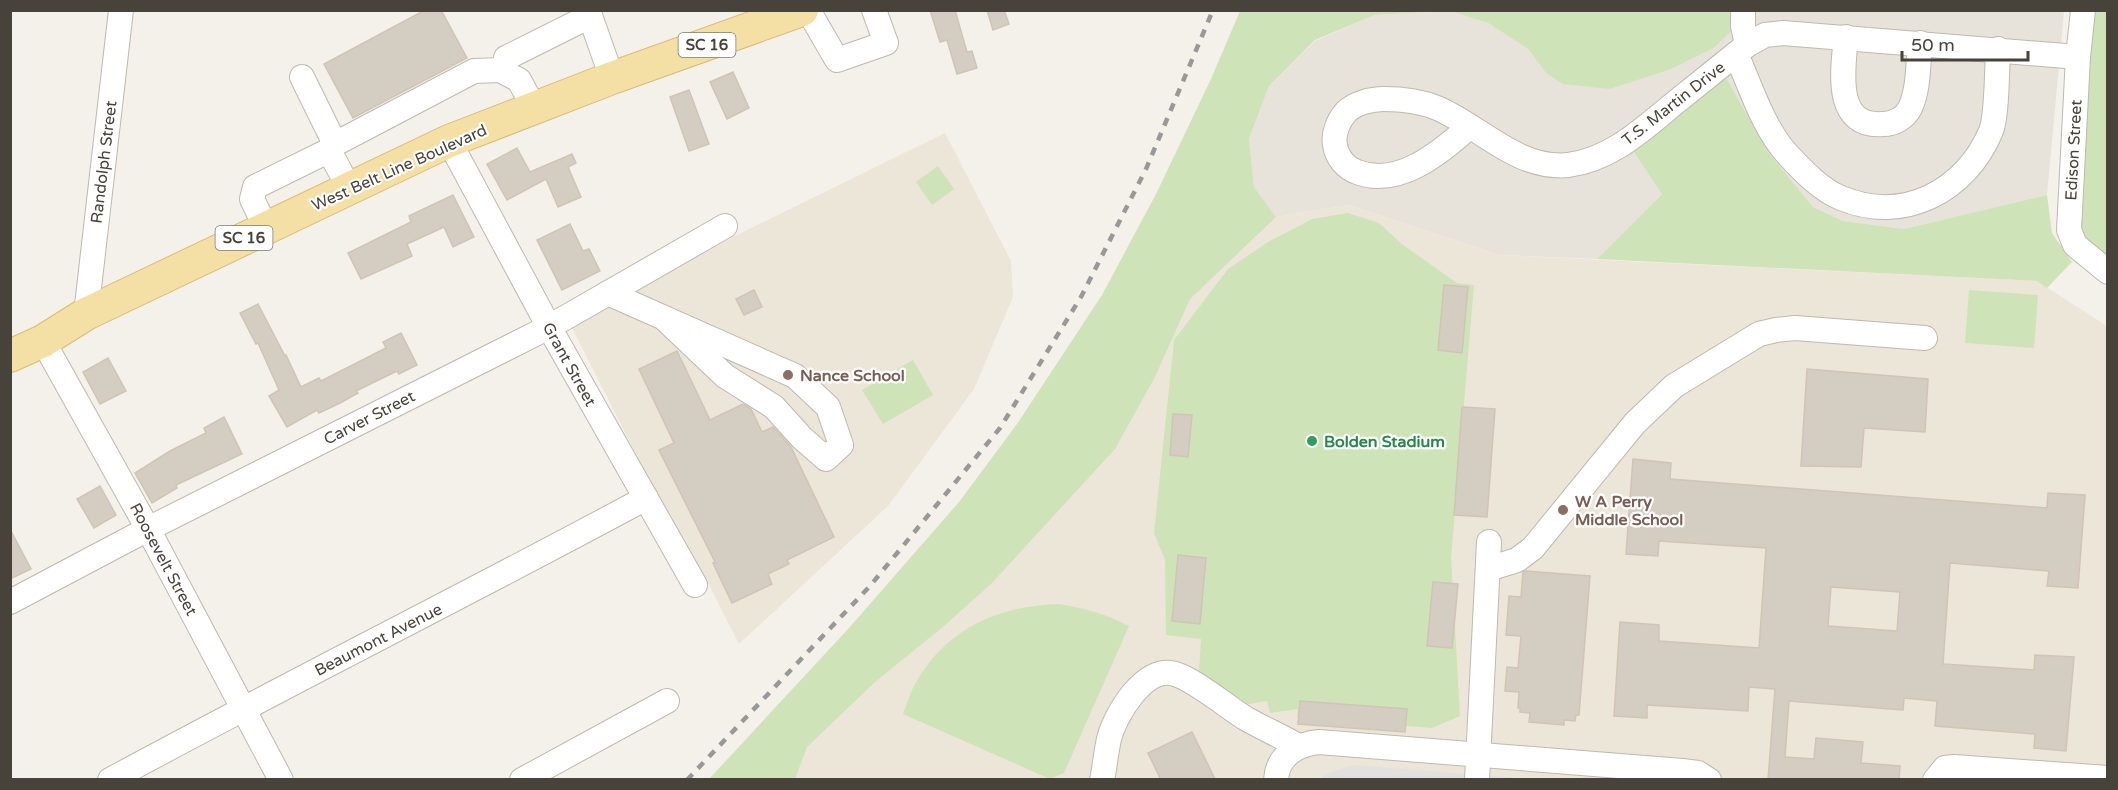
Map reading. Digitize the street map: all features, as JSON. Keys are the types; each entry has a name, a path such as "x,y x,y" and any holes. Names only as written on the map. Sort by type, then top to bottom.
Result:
{"main road":[{"name":"West Belt Line Boulevard","path":"20,352 86,314 449,141 612,78 802,10"}],"street":[{"name":"Randolph Street","path":"86,314 121,10"},
{"path":"808,10 837,60 886,43 874,10"},
{"path":"1743,10 1741,49 1762,113 1776,138 1788,156 1815,181 1840,198 1864,205 1890,207 1929,199 1954,183 1975,160 1992,128 1998,50"},
{"name":"Edison Street","path":"2083,10 2078,57 2069,230 2075,245 2104,263"},
{"path":"506,58 589,13 612,78"},
{"name":"T.S. Martin Drive","path":"1469,127 1439,152 1412,167 1387,176 1374,177 1353,170 1344,164 1334,142 1338,124 1349,109 1368,100 1406,100 1429,105 1454,116 1469,127 1526,158 1566,165 1598,158 1630,139 1741,49 1757,38 1776,33 2078,57"},
{"path":"1846,37 1842,82 1846,100 1850,110 1862,121 1878,125 1896,121 1910,108 1916,83 1920,43"},
{"path":"266,228 252,199 255,187 474,71 500,70 519,80 534,108"},
{"path":"302,77 334,146 332,156 349,188"},
{"name":"Grant Street","path":"449,141 549,327 695,585"},
{"name":"Carver Street","path":"10,602 549,327 725,226"},
{"path":"608,293 795,376 828,407 841,445 826,459 802,438 774,407 725,376 665,319"},
{"path":"1488,569 1517,560 1533,548 1635,423 1674,386 1759,334 1795,328 1925,338"},
{"name":"Roosevelt Street","path":"20,352 148,530 281,780"},
{"name":"Beaumont Avenue","path":"110,780 646,498"},
{"path":"1477,780 1489,542"},
{"path":"1102,780 1109,738 1124,706 1144,682 1164,673 1174,673 1186,679 1247,718 1298,746"},
{"path":"522,780 667,701"},
{"path":"1276,780 1280,762 1298,746 1318,742 1682,771 1698,773 1709,780"},
{"path":"1935,780 1945,768 1954,767 2014,775 2108,778"}],"shaded area":[{"path":"1450,11 1488,23 1528,49 1546,73 1610,89 1669,70 1714,48 1735,11 2064,11 2047,195 1904,229 1843,221 1813,207 1768,152 1726,79 1662,194 1597,259 1500,255 1349,205 1276,217 1254,187 1249,139 1269,86 1315,41 1375,15"},
{"name":"Nance School","path":"945,133 1011,261 1013,297 974,389 888,506 739,644 707,581 689,554 649,480 570,324 737,235"},
{"name":"W A Perry Middle School","path":"1349,205 1500,255 2037,281 2107,326 2107,779 782,780 785,753 1154,320 1276,217"},
{"path":"1352,765 1536,779 1322,780 1322,775"}],"green space":[{"path":"1240,11 1443,11 1375,15 1315,40 1269,86 1249,139 1254,187 1276,217 1190,299 1155,377 1115,449 992,583 944,626 875,682 807,747 795,779 709,779 849,628 959,502 1017,424 1102,295 1156,194 1211,79"},
{"path":"1450,11 1735,11 1734,28 1714,48 1669,70 1610,89 1563,84 1546,73 1528,49 1488,23"},
{"path":"2095,11 2107,11 2107,256 2088,244 2077,223"},
{"path":"1726,78 1768,152 1813,207 1843,221 1904,229 2047,195 2052,233 2072,262 2047,288 2037,281 1597,259 1662,194 1634,152"},
{"path":"938,166 954,189 932,205 916,182"},
{"name":"Bolden Stadium","path":"1348,213 1379,223 1403,245 1457,283 1474,285 1451,558 1460,716 1432,728 1297,717 1298,709 1270,713 1267,701 1243,705 1199,672 1201,639 1166,635 1165,560 1154,533 1174,340 1228,269 1268,242 1312,219"},
{"path":"1969,290 2038,295 2034,348 1965,343"},
{"path":"913,360 933,395 883,424 862,390"},
{"path":"1058,604 1095,612 1129,626 1064,773 1050,779 903,714 913,687 928,665 958,635 995,616 1036,606"}],"building":[{"path":"425,10 441,10 467,58 353,118 324,64"},
{"path":"930,10 955,10 967,52 972,51 977,68 957,74 947,40 940,42"},
{"path":"987,10 1004,10 1009,24 993,30"},
{"path":"733,72 749,108 727,119 710,82"},
{"path":"689,90 709,144 689,151 670,97"},
{"path":"517,148 530,172 572,154 576,163 568,167 581,197 558,207 546,179 507,200 487,164"},
{"path":"453,195 474,237 453,247 444,227 407,244 412,256 361,279 348,253 411,222 409,216"},
{"path":"570,224 583,251 589,249 600,271 562,290 537,240"},
{"path":"1444,285 1468,287 1462,353 1438,350"},
{"path":"754,290 762,307 744,315 736,299"},
{"path":"258,304 301,387 319,378 321,381 386,348 383,342 401,333 417,365 399,374 397,371 356,391 358,393 340,403 319,413 317,410 287,427 269,396 279,390 258,343 256,344 240,313"},
{"path":"677,351 710,420 743,404 751,409 762,432 773,427 791,447 834,537 787,560 789,564 768,574 772,584 732,603 713,563 715,562 659,450 674,443 639,369"},
{"path":"108,358 126,391 100,404 83,372"},
{"path":"1807,369 1928,379 1925,432 1864,428 1861,467 1801,466"},
{"path":"1462,407 1495,409 1487,517 1454,515"},
{"path":"1173,414 1192,415 1188,457 1170,455"},
{"path":"224,417 242,454 176,485 177,488 152,503 135,473 170,451 206,433 204,428"},
{"path":"1633,459 1671,463 1670,479 2047,508 2048,493 2085,495 2078,588 2047,586 2049,571 1950,563 1943,664 2034,670 2035,655 2074,657 2066,751 2034,748 2035,734 1935,726 1937,701 1904,698 1903,710 1789,701 1785,757 1814,759 1816,738 1863,742 1861,763 1900,766 1899,780 1768,780 1775,689 1749,687 1748,711 1647,705 1647,718 1614,716 1620,622 1659,625 1659,641 1759,648 1766,548 1659,541 1658,556 1626,554","holes":["1831,587 1900,592 1897,631 1828,626"]},
{"path":"100,486 116,515 94,528 77,499"},
{"path":"10,529 31,569 10,579"},
{"path":"1178,555 1206,558 1200,624 1172,621"},
{"path":"1523,572 1590,576 1579,715 1576,715 1575,721 1564,720 1564,725 1529,722 1530,713 1520,712 1518,708 1519,692 1505,691 1507,667 1518,668 1521,636 1506,635 1509,596 1521,597"},
{"path":"1433,582 1458,584 1452,648 1427,646"},
{"path":"1300,701 1407,709 1405,732 1298,724"},
{"path":"1192,732 1215,779 1161,780 1148,753"}],"railway":[{"path":"687,780 870,586 1000,428 1081,297 1146,169 1213,10"}],"place":[{"name":"Nance School","path":"788,375"},
{"name":"Bolden Stadium","path":"1312,441"},
{"name":"W A Perry Middle School","path":"1563,510"}]}
